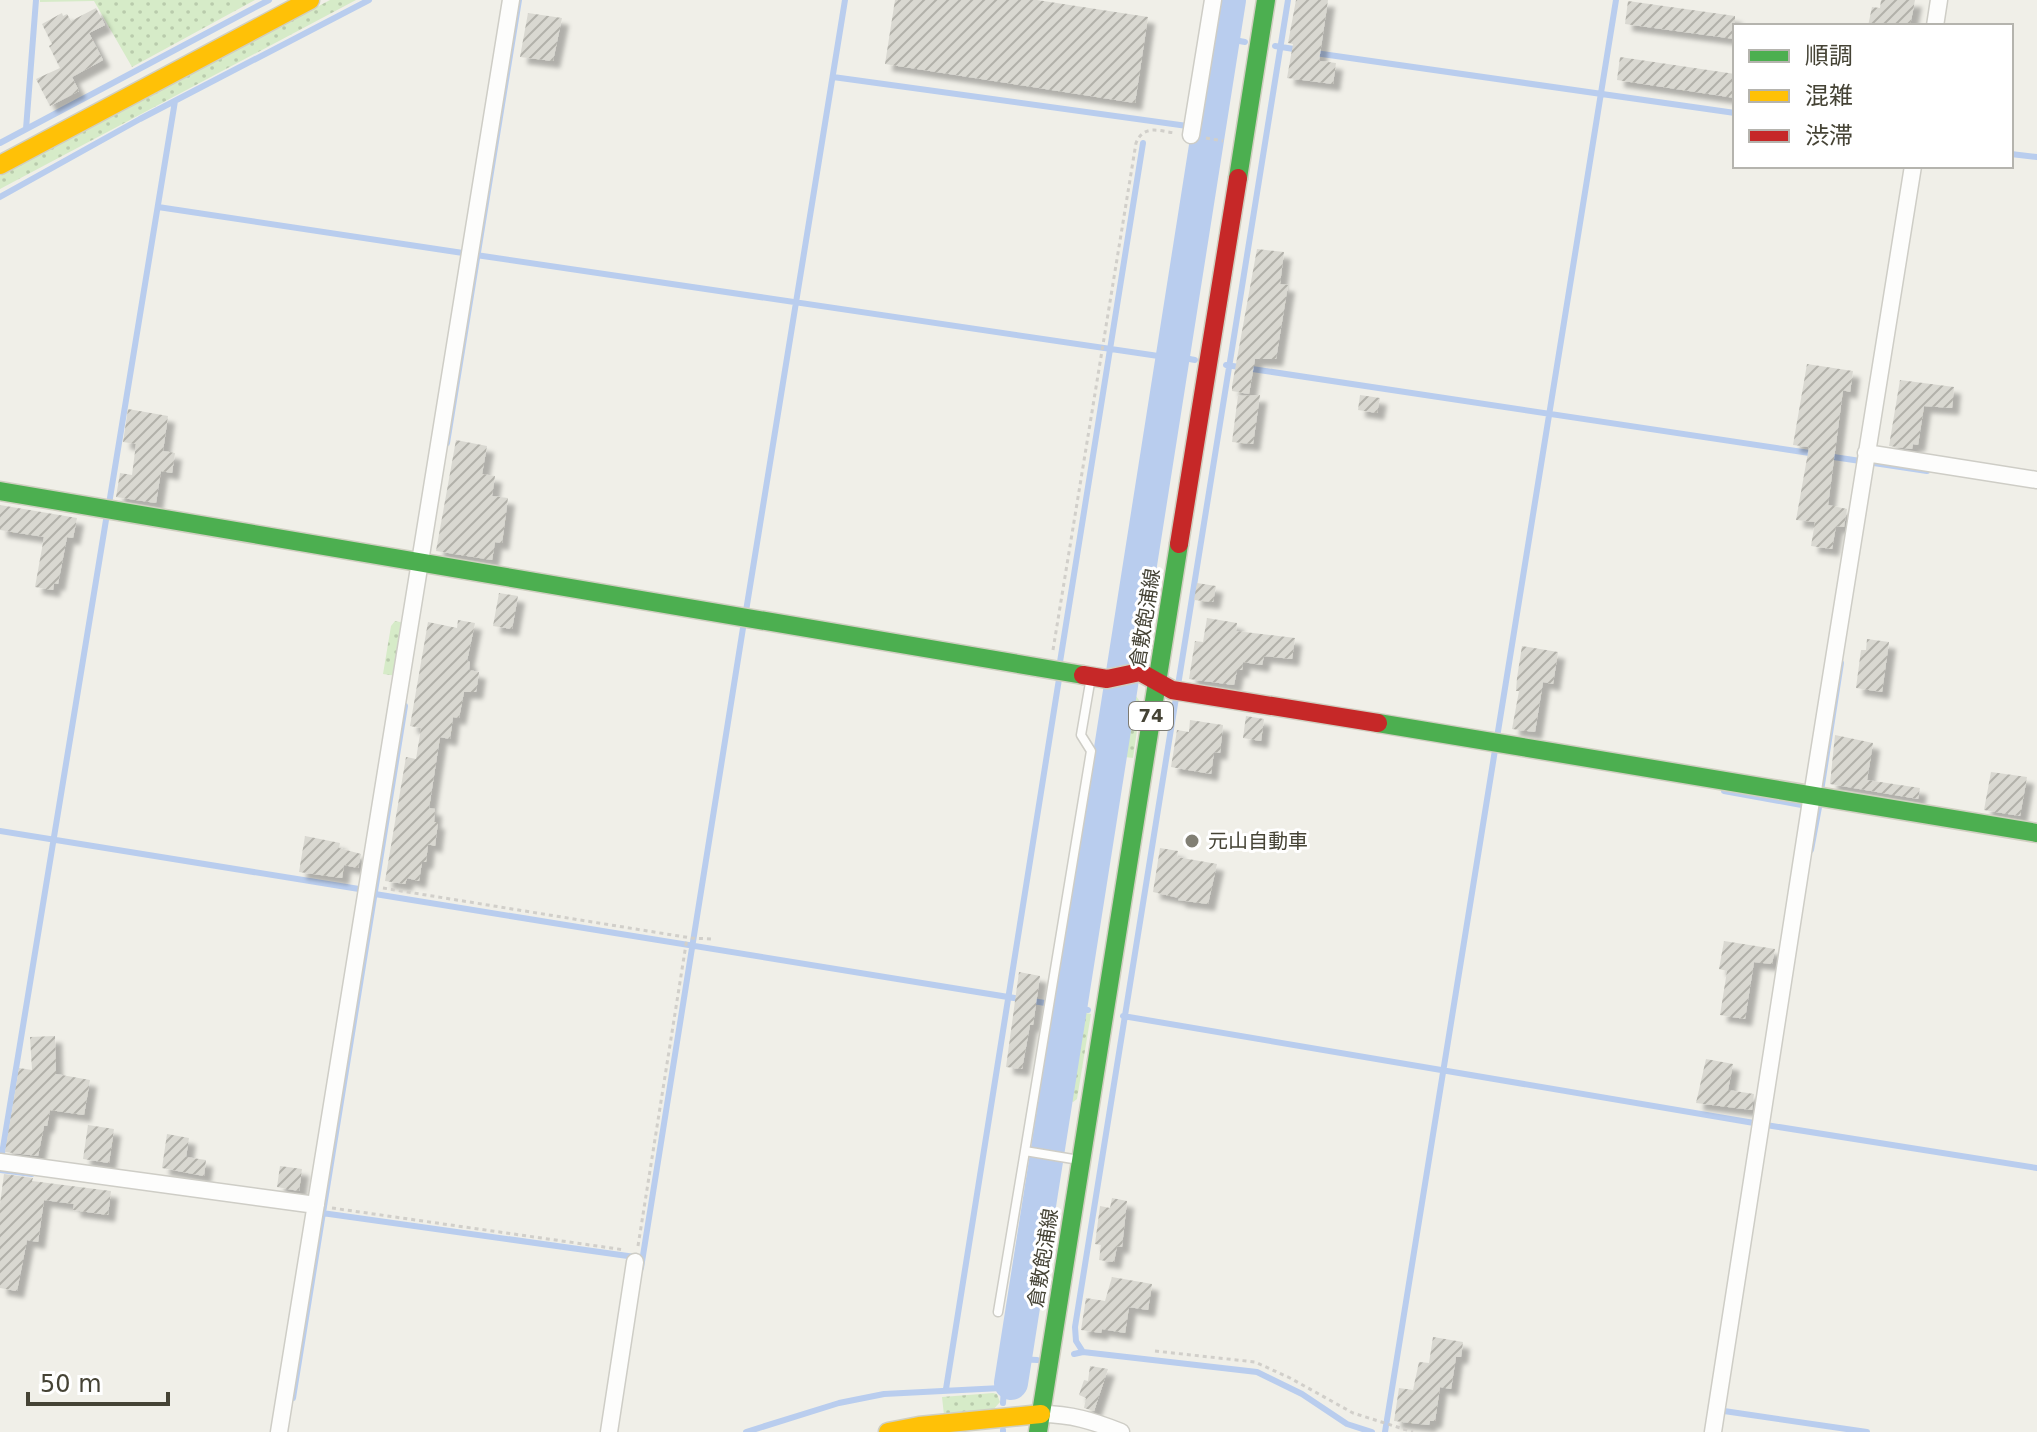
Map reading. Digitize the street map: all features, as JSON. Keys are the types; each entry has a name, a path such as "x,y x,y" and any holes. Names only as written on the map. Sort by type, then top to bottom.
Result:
{"street":[{"path":"0,165 310,0"},
{"path":"279,1432 322,1206 419,564 511,0"},
{"path":"1192,129 1213,0"},
{"name":"倉敷飽浦線","path":"1039,1423 1080,1160 1171,688 1266,0"},
{"path":"1935,24 1939,0"},
{"path":"1713,1432 1913,168"},
{"path":"1869,457 2037,480"},
{"path":"0,491 1091,676 1140,672 1171,688 1495,741 1815,800 2037,833"},
{"path":"2,1162 322,1206"},
{"path":"609,1432 635,1262"},
{"path":"888,1432 919,1426 1039,1423 1066,1414 1086,1418 1121,1432"}],"lane":[{"path":"998,1312 1091,751 1081,735 1091,676"},
{"path":"1025,1151 1080,1160"}],"path":[{"path":"1050,669 1136,143 1139,134 1148,129 1192,129"},
{"path":"379,888 688,941 711,939"},
{"path":"322,1206 637,1251 688,941"},
{"path":"1155,1351 1255,1362 1353,1413 1413,1432"}],"green space":[{"path":"40,0 255,0 132,67 94,1"},
{"path":"330,0 356,0 0,189 0,176"},
{"path":"395,621 405,623 397,676 383,674 391,626"},
{"path":"1131,689 1141,703 1133,758 1117,756 1122,712"},
{"path":"1076,1011 1091,1014 1077,1099 1073,1102 1065,1097"},
{"path":"997,1394 1000,1402 993,1410 944,1415 942,1397"}],"building":[{"path":"895,0 1037,0 1148,17 1135,103 885,64"},
{"path":"1296,0 1328,0 1319,61 1336,63 1333,84 1287,78 1293,44 1288,43"},
{"path":"1881,0 1915,0 1910,24 1868,24 1872,7 1880,8"},
{"path":"1628,1 1735,16 1733,39 1625,24"},
{"path":"96,8 105,25 89,33 103,60 72,77 79,91 50,106 36,79 60,68 42,24 62,13 63,16 67,14 71,21"},
{"path":"528,13 562,18 553,61 520,57"},
{"path":"1620,57 1733,74 1733,98 1617,80"},
{"path":"1257,249 1284,252 1280,284 1288,285 1276,359 1255,359 1249,394 1232,391 1232,386"},
{"path":"1807,364 1853,371 1850,392 1843,390 1828,505 1847,509 1844,527 1836,526 1832,549 1811,546 1815,522 1796,520 1809,447 1793,445"},
{"path":"1900,380 1954,387 1952,408 1924,406 1918,445 1913,444 1912,449 1889,446"},
{"path":"1260,395 1253,444 1232,442 1238,396"},
{"path":"1360,395 1380,398 1377,413 1358,410"},
{"path":"128,409 168,416 163,451 175,453 172,473 161,471 156,503 116,497 120,473 132,475 136,444 123,442"},
{"path":"456,440 487,446 482,474 495,476 492,496 508,498 502,543 495,542 492,560 436,551"},
{"path":"0,505 77,518 73,538 67,537 58,584 54,583 53,590 35,587 44,537 0,530"},
{"path":"1197,583 1216,586 1213,602 1194,600"},
{"path":"499,593 518,596 512,629 493,626"},
{"path":"1207,618 1237,623 1236,631 1295,638 1292,659 1264,656 1262,665 1243,662 1242,670 1237,670 1234,685 1189,679 1195,641 1203,642"},
{"path":"458,620 475,623 467,661 470,662 469,670 479,672 476,692 464,692 459,718 453,717 450,739 440,737 429,808 435,809 434,822 438,822 435,846 428,844 419,881 407,878 405,884 385,881 406,757 416,759 421,728 410,726 428,622 457,628"},
{"path":"1867,639 1889,642 1882,692 1856,688 1861,650 1866,650"},
{"path":"1522,646 1558,652 1553,684 1543,682 1535,732 1512,729 1519,691 1516,691"},
{"path":"1246,716 1264,719 1261,741 1243,738"},
{"path":"1190,720 1223,725 1220,753 1214,752 1211,774 1171,767 1177,730 1189,732"},
{"path":"1835,735 1873,743 1867,780 1920,788 1918,799 1830,784"},
{"path":"1991,772 2027,777 2020,816 1984,810"},
{"path":"305,836 340,843 339,848 361,854 358,868 344,865 342,878 299,872"},
{"path":"1160,848 1178,851 1177,857 1217,864 1208,904 1178,900 1153,892"},
{"path":"1724,941 1775,949 1772,964 1754,962 1745,1019 1720,1015 1727,971 1719,969"},
{"path":"1019,972 1040,976 1033,1025 1030,1025 1022,1069 1006,1067"},
{"path":"55,1036 56,1074 90,1080 84,1115 50,1110 38,1156 5,1152 19,1068 32,1070 30,1037"},
{"path":"1706,1059 1733,1064 1728,1090 1754,1094 1752,1110 1696,1103"},
{"path":"88,1125 114,1129 109,1163 83,1159"},
{"path":"167,1134 189,1138 186,1157 206,1160 204,1176 162,1168"},
{"path":"280,1166 302,1169 299,1191 277,1187"},
{"path":"4,1174 33,1178 32,1181 111,1191 108,1215 73,1210 74,1204 44,1200 38,1242 27,1240 17,1291 0,1288 0,1204"},
{"path":"1112,1198 1127,1201 1122,1247 1117,1246 1114,1262 1099,1260 1101,1245 1095,1244 1100,1206 1110,1208"},
{"path":"1112,1277 1152,1284 1148,1310 1129,1307 1125,1333 1102,1329 1101,1333 1081,1330 1086,1298 1105,1301"},
{"path":"1433,1337 1463,1342 1461,1357 1456,1357 1451,1389 1440,1387 1435,1421 1430,1421 1429,1425 1394,1421 1399,1388 1413,1390 1419,1362 1429,1363"},
{"path":"1090,1366 1108,1369 1094,1411 1084,1408 1086,1398 1079,1395 1084,1380 1088,1381"}],"waterway":[{"path":"26,129 36,0"},
{"path":"0,143 269,0"},
{"path":"0,197 140,119 369,0"},
{"path":"447,443 519,0"},
{"path":"746,611 845,0"},
{"path":"1011,1383 1229,0"},
{"path":"1083,1352 1076,1341 1075,1327 1288,0"},
{"path":"1385,1432 1616,0"},
{"path":"1223,38 1245,42"},
{"path":"1275,46 1300,50"},
{"path":"1315,53 1733,113"},
{"path":"833,77 1209,129"},
{"path":"109,504 175,101"},
{"path":"1060,662 1143,143"},
{"path":"2013,154 2037,157"},
{"path":"158,207 463,253"},
{"path":"476,255 1172,358"},
{"path":"1173,356 1195,360"},
{"path":"1226,365 1816,454"},
{"path":"1827,456 1927,471"},
{"path":"1,1160 106,520"},
{"path":"641,1268 743,628"},
{"path":"1821,791 1841,663"},
{"path":"946,1389 1059,679"},
{"path":"293,1398 405,706"},
{"path":"1724,791 1807,806"},
{"path":"1811,850 1820,802"},
{"path":"0,831 359,889"},
{"path":"375,894 1088,1010"},
{"path":"1123,1016 1754,1123"},
{"path":"1766,1125 2037,1168"},
{"path":"0,1170 32,1174"},
{"path":"322,1213 635,1257"},
{"path":"1074,1354 1083,1352 1257,1372 1302,1394 1347,1424 1372,1432"},
{"path":"1017,1359 1037,1360"},
{"path":"746,1432 839,1403 884,1394 1001,1388 1011,1383"},
{"path":"1003,1403 1004,1387"},
{"path":"1724,1411 1867,1432"}],"traffic: fast":[{"path":"1238,178 1266,0"},
{"path":"0,491 1083,675"},
{"path":"1038,1432 1179,544"},
{"path":"1378,723 2037,833"}],"traffic: slow":[{"path":"0,165 310,0"},
{"path":"888,1432 1041,1414"}],"traffic: jam":[{"path":"1179,544 1238,178"},
{"path":"1083,675 1107,679 1140,672 1172,690 1378,723"}],"place":[{"name":"元山自動車","path":"1192,841"}]}
